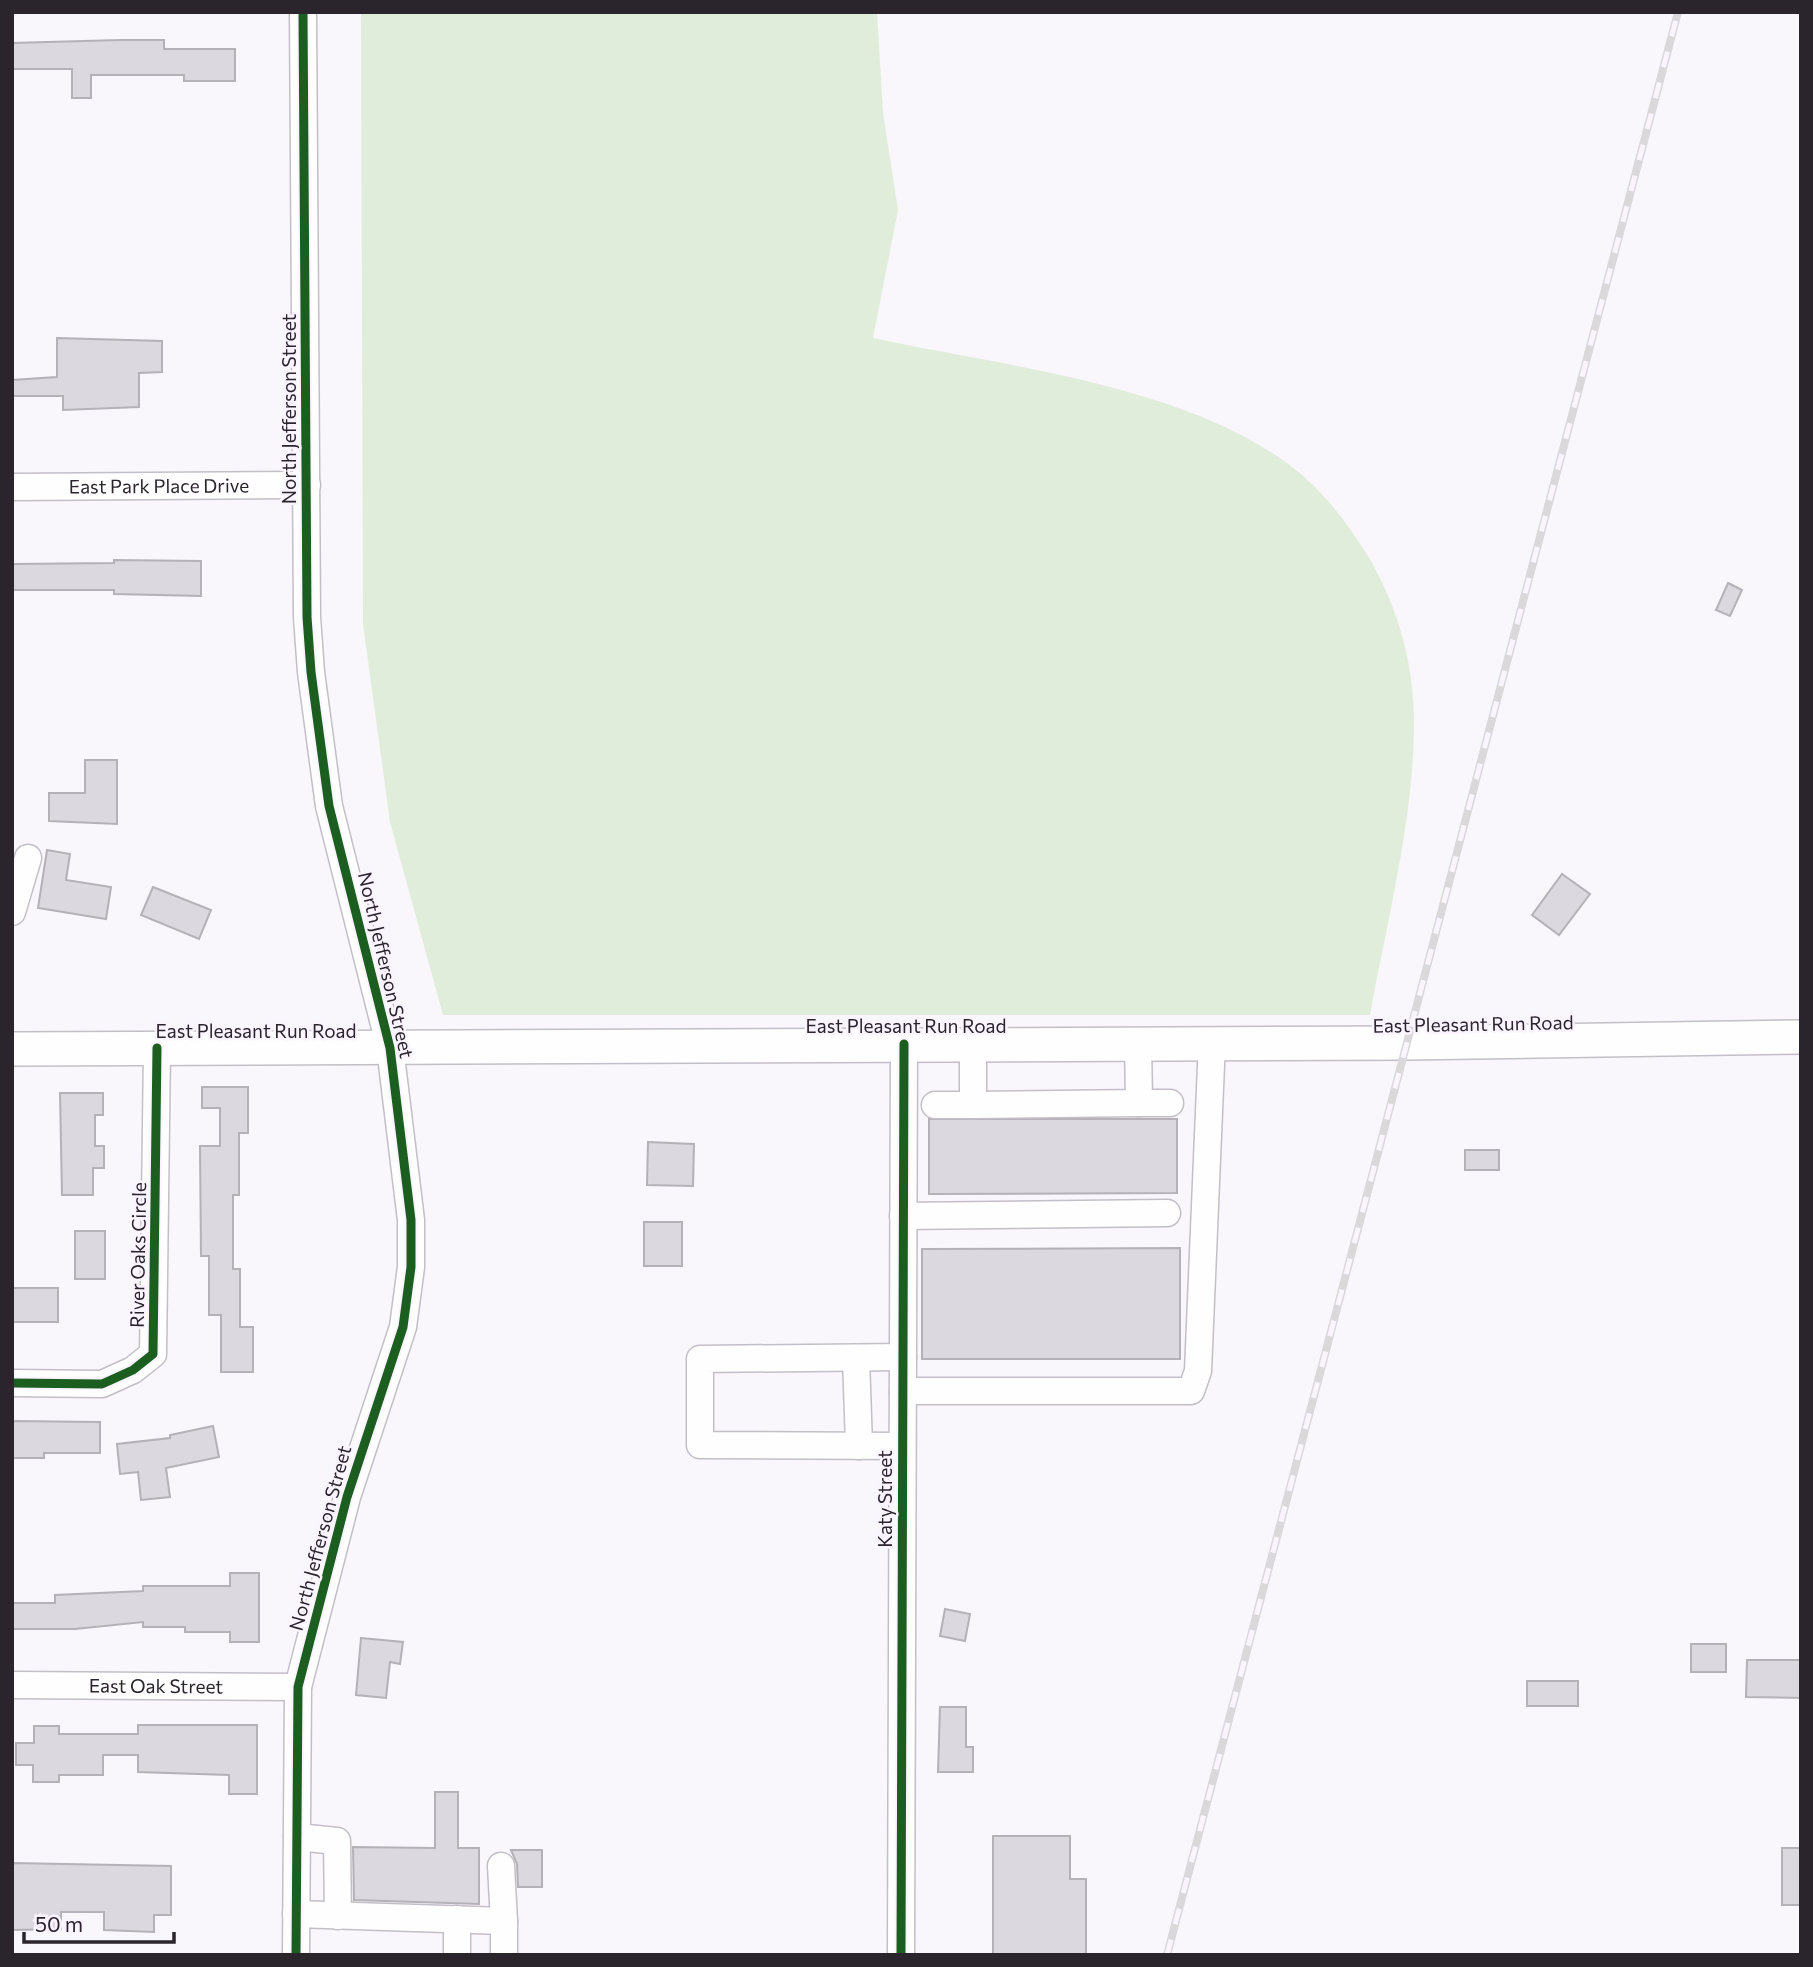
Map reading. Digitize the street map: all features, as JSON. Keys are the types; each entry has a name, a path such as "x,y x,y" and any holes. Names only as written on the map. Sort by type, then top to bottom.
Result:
{"main road":[{"name":"East Pleasant Run Road","path":"12,1049 1212,1041 1407,1043 1801,1037"}],"street":[{"name":"North Jefferson Street","path":"296,1955 298,1687 347,1497 403,1327 411,1266 411,1220 390,1048 329,806 307,617 303,12"},
{"name":"East Park Place Drive","path":"12,487 307,485"},
{"path":"12,912 28,858"},
{"path":"903,1391 1191,1391 1198,1371 1212,1041"},
{"path":"1138,1042 1139,1103"},
{"path":"973,1043 973,1105"},
{"name":"Katy Street","path":"901,1955 904,1044"},
{"name":"River Oaks Circle","path":"12,1383 102,1384 133,1370 153,1354 157,1048"},
{"path":"935,1105 1170,1103"},
{"path":"903,1216 1167,1213"},
{"path":"902,1446 700,1445 700,1359 903,1357"},
{"path":"856,1358 859,1446"},
{"name":"East Oak Street","path":"12,1685 298,1687"},
{"path":"297,1838 332,1839 340,1846 338,1916"},
{"path":"501,1866 504,1955"},
{"path":"296,1914 504,1921"},
{"path":"457,1919 457,1955"}],"green space":[{"path":"361,12 877,12 883,113 898,210 873,338 1097,384 1154,400 1209,420 1258,444 1312,484 1348,526 1381,580 1397,619 1408,659 1414,723 1405,832 1370,1015 443,1015 390,822 363,624"}],"building":[{"path":"164,40 164,49 235,49 235,81 184,81 184,75 91,75 91,98 72,98 72,69 12,69 12,43"},
{"path":"57,338 162,341 162,372 139,373 139,407 63,410 63,396 12,396 12,380 57,377"},
{"path":"114,560 201,561 201,596 114,594 114,590 12,590 12,564 114,563"},
{"path":"1728,583 1742,590 1730,616 1716,610"},
{"path":"85,760 117,760 117,824 49,821 49,793 85,793"},
{"path":"47,850 70,854 66,880 111,887 106,919 38,908"},
{"path":"1562,874 1590,894 1559,935 1532,915"},
{"path":"153,887 211,910 199,939 141,915"},
{"path":"202,1087 248,1087 248,1133 239,1133 239,1195 233,1195 233,1269 240,1269 240,1327 253,1327 253,1372 221,1372 221,1315 209,1315 209,1256 201,1256 200,1146 220,1146 220,1108 202,1108"},
{"path":"60,1093 103,1093 103,1115 95,1115 95,1146 104,1146 104,1168 93,1168 93,1195 62,1195"},
{"path":"929,1119 1177,1119 1177,1193 929,1194"},
{"path":"648,1142 694,1144 693,1186 647,1185"},
{"path":"1465,1150 1499,1150 1499,1170 1465,1170"},
{"path":"644,1222 682,1222 682,1266 644,1266"},
{"path":"75,1231 105,1231 105,1279 75,1279"},
{"path":"1180,1248 1180,1359 922,1359 922,1249"},
{"path":"12,1288 58,1288 58,1322 12,1322"},
{"path":"12,1421 100,1422 100,1453 44,1453 44,1458 12,1458"},
{"path":"213,1426 219,1457 166,1468 170,1497 141,1500 138,1472 120,1474 117,1444 170,1438 170,1435"},
{"path":"230,1573 259,1573 259,1642 230,1642 230,1632 185,1632 185,1627 143,1627 143,1622 75,1629 12,1629 12,1603 55,1603 55,1595 143,1591 143,1586 230,1586"},
{"path":"945,1609 970,1614 965,1641 940,1636"},
{"path":"361,1638 403,1642 400,1664 390,1662 386,1698 356,1695"},
{"path":"1691,1644 1726,1644 1726,1672 1691,1672"},
{"path":"1747,1660 1801,1660 1801,1698 1746,1697"},
{"path":"1527,1681 1578,1681 1578,1706 1527,1706"},
{"path":"940,1707 966,1707 966,1747 973,1747 973,1772 938,1772"},
{"path":"138,1725 257,1725 257,1794 229,1794 229,1775 138,1772 138,1755 103,1755 103,1775 59,1775 59,1782 33,1782 33,1765 16,1765 16,1743 34,1743 34,1726 59,1726 59,1734 138,1734"},
{"path":"435,1792 458,1792 458,1848 479,1848 479,1904 354,1900 353,1847 435,1848"},
{"path":"993,1836 1070,1836 1070,1879 1086,1879 1086,1955 993,1955"},
{"path":"1782,1848 1801,1848 1801,1905 1782,1905"},
{"path":"511,1850 542,1850 542,1887 518,1887 517,1864"},
{"path":"12,1863 171,1866 171,1915 154,1915 154,1932 104,1930 104,1912 61,1912 61,1929 12,1930"}],"railway":[{"path":"1167,1955 1678,12"}],"cycle path":[{"path":"296,1955 298,1687 347,1497 403,1327 411,1267 411,1220 390,1048 329,806 311,672 307,617 303,12"},
{"path":"901,1955 904,1044"},
{"path":"12,1383 102,1384 133,1370 153,1354 157,1048"}]}
